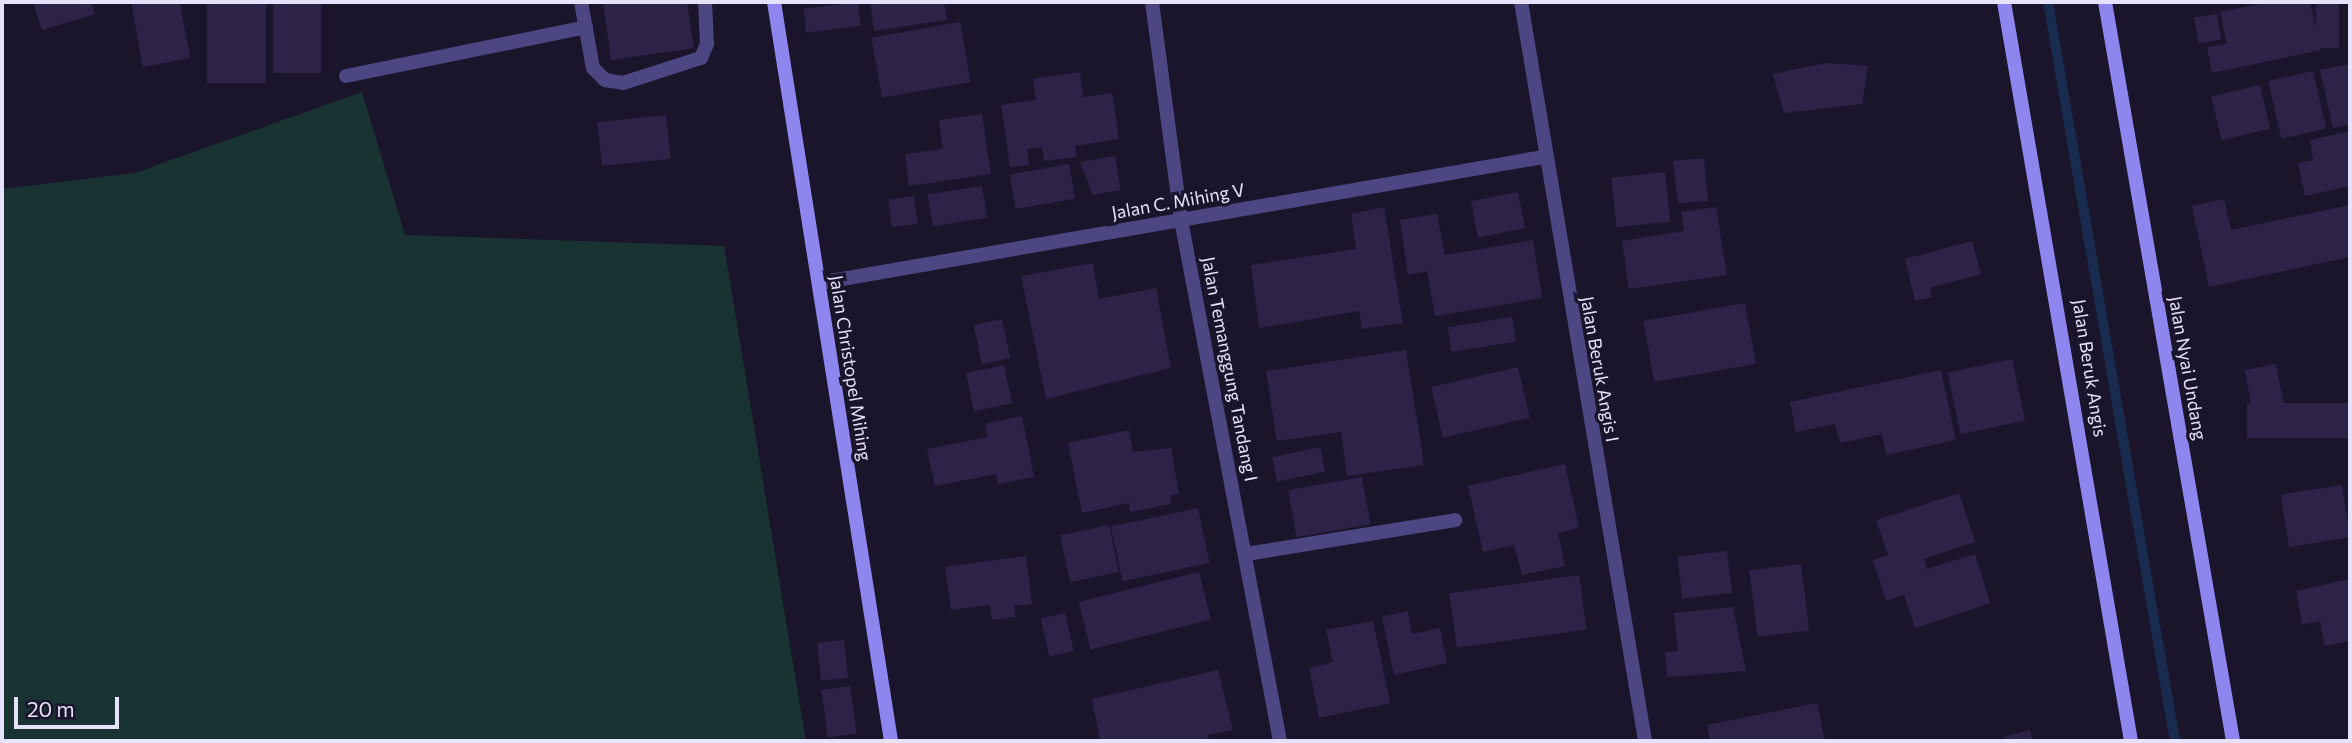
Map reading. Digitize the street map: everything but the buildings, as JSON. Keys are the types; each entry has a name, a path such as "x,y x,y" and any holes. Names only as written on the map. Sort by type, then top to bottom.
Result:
{"street":[{"path":"581,2 593,68 605,80 623,83 701,58 707,44 705,2"},
{"name":"Jalan Christopel Mihing","path":"774,2 891,741"},
{"name":"Jalan Temanggung Tandang I","path":"1152,2 1181,220 1280,741"},
{"name":"Jalan Beruk Angis I","path":"1521,2 1544,156 1645,741"},
{"name":"Jalan Beruk Angis","path":"2004,2 2132,741"},
{"name":"Jalan Nyai Undang","path":"2105,2 2233,741"},
{"path":"346,76 586,27"},
{"name":"Jalan C. Mihing V","path":"818,283 1544,156"},
{"path":"1246,554 1455,520"}],"green space":[{"path":"362,92 405,235 724,246 806,741 2,741 2,189 135,173"}],"waterway":[{"path":"2048,2 2175,741"}]}
